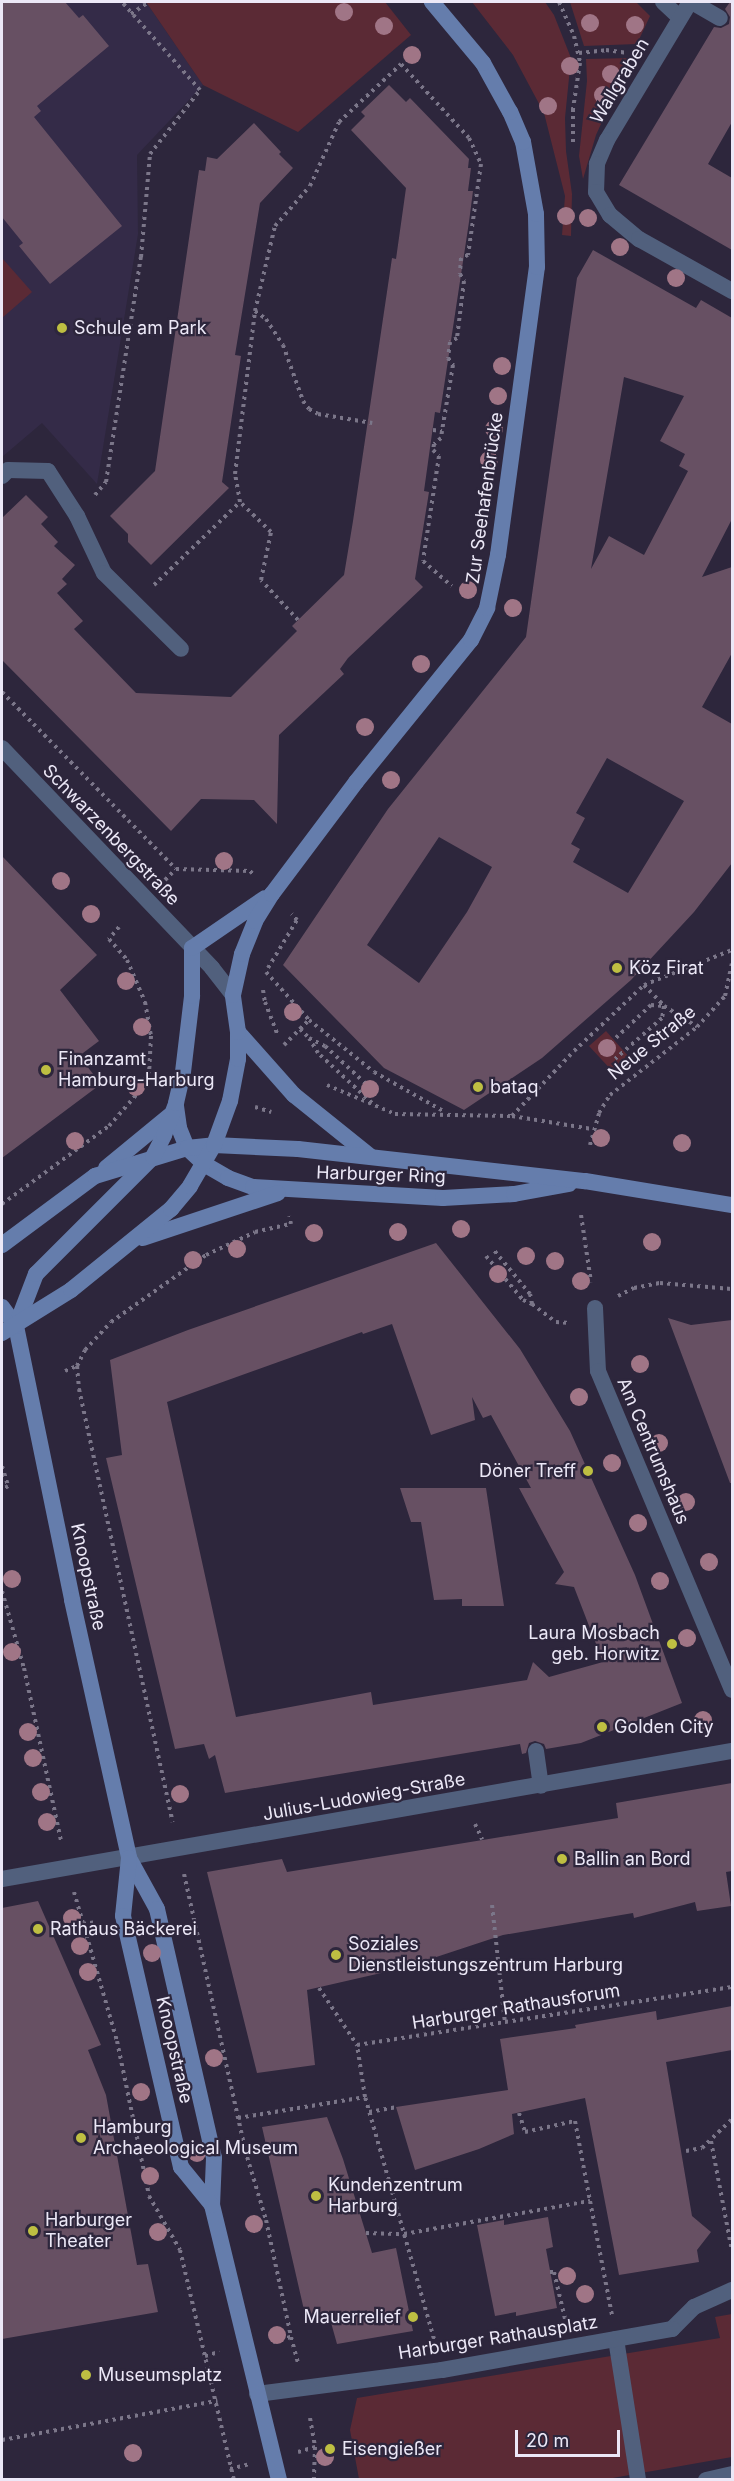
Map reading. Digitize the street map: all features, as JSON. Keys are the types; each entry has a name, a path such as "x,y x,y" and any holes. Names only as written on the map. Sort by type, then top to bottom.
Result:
{"main road":[{"name":"Zur Seehafenbrücke","path":"233,995 242,954 255,921 272,894 356,782 471,640 480,625 492,594 537,267 538,239 531,174 523,142 496,85 472,50 432,2"},
{"name":"Zur Seehafenbrücke","path":"192,948 272,894"},
{"path":"9,1329 36,1274 153,1157 174,1108 189,1027 192,948"},
{"path":"9,1329 71,1290 171,1209 204,1164 214,1145 230,1101 238,1059 238,1032 233,995"},
{"path":"238,1032 294,1095 370,1156"},
{"path":"95,1176 174,1108"},
{"name":"Harburger Ring","path":"174,1108 187,1148 204,1164 228,1178 286,1199 443,1198 514,1194 585,1181"},
{"name":"Harburger Ring","path":"2,1245 95,1176 187,1148 214,1145 370,1156 585,1181 732,1205"},
{"path":"133,1241 286,1199"},
{"name":"Knoopstraße","path":"2,1307 72,1600 129,1858 157,1909 214,2158 212,2205 279,2480"},
{"name":"Knoopstraße","path":"129,1858 123,1916 182,2167 212,2205"}],"street":[{"path":"663,2 680,18"},
{"path":"691,2 720,18"},
{"name":"Wallgraben","path":"691,2 607,140 597,164 596,185 602,205 639,239 732,291"},
{"path":"2,476 8,470 48,471 77,516 104,573 181,649"},
{"name":"Schwarzenbergstraße","path":"2,748 192,948 233,995"},
{"name":"Am Centrumshaus","path":"595,1308 598,1371 732,1690"},
{"path":"536,1751 541,1786"},
{"name":"Julius-Ludowieg-Straße","path":"2,1879 732,1751"},
{"name":"Harburger Rathausplatz","path":"257,2394 442,2370 672,2329 694,2307 732,2290"},
{"path":"616,2339 638,2480"},
{"path":"706,2480 732,2474"}],"path":[{"path":"77,516 106,482 141,257 150,154 200,90 122,2"},
{"path":"131,14 149,2"},
{"path":"559,2 579,53 573,144"},
{"path":"579,53 606,50 631,53"},
{"path":"298,620 261,580 271,532 240,502 235,474 255,311 275,226 310,186 339,122 401,64 469,138 481,164 468,255 461,258 460,274 464,281 457,338 450,342 448,358 453,364 441,438 434,444 433,450 439,456 423,561 452,586"},
{"path":"255,311 266,319 283,345 303,401 309,409 318,414 372,423"},
{"path":"433,430 442,431"},
{"path":"135,603 240,502"},
{"path":"2,692 176,869 250,871 254,875"},
{"path":"165,880 176,869"},
{"path":"265,979 266,972 297,920 290,911"},
{"path":"2,1204 109,1126 137,1094 149,1071 151,1036 145,1002 126,960 109,939 119,927"},
{"path":"512,1116 574,1051 644,986 732,950"},
{"name":"Neue Straße","path":"590,1144 592,1129 610,1095 697,1027 725,996 732,964"},
{"path":"266,972 309,1020 374,1072 446,1113"},
{"path":"263,986 265,1002 282,1046 289,1054"},
{"path":"644,986 664,1006 697,1027"},
{"path":"605,1048 651,1005 664,1006"},
{"path":"615,1059 662,1018 664,1006"},
{"path":"282,1046 309,1020"},
{"path":"300,1029 318,1053 372,1103"},
{"path":"309,1038 325,1046 380,1096"},
{"path":"149,1071 156,1074"},
{"path":"322,1083 395,1114 446,1113 512,1116 592,1129"},
{"path":"173,1823 79,1389 77,1366 85,1350 111,1322 206,1255 255,1232 291,1224 286,1199"},
{"path":"581,1215 595,1308"},
{"path":"493,1249 530,1294 532,1304"},
{"path":"486,1256 523,1300 556,1322 567,1324 634,1288 660,1283 732,1289"},
{"path":"65,1371 77,1366"},
{"path":"2,1466 8,1486 2,1490"},
{"path":"2,1591 24,1668 62,1845"},
{"path":"184,1874 238,2118 267,2220 298,2364"},
{"path":"72,1885 117,2041 149,2196 180,2250 234,2480"},
{"path":"492,1905 505,2022"},
{"name":"Harburger Rathausforum","path":"357,2045 732,1987"},
{"path":"319,1988 357,2045 365,2097 442,2370"},
{"path":"238,2118 365,2097"},
{"path":"369,2112 396,2107"},
{"path":"519,2113 525,2132 575,2121 616,2339"},
{"path":"686,2151 702,2148 732,2119"},
{"path":"711,2141 732,2250"},
{"path":"366,2233 404,2234 590,2201"},
{"path":"550,2272 554,2272 559,2297"},
{"path":"272,2342 291,2337"},
{"path":"205,2356 219,2352"},
{"path":"2,2440 217,2401"},
{"path":"310,2418 315,2447 314,2480"},
{"path":"297,2452 315,2447"},
{"path":"230,2469 250,2463"}],"shaded area":[{"name":"Schule am Park","path":"2,2 146,2 203,85 137,155 138,234 97,484 42,423 2,457"},
{"path":"146,2 385,2 411,35 298,132 203,85"},
{"path":"472,2 545,2 554,15 571,58 565,118 566,151 572,194 571,236 562,235 565,196 544,113 513,55"},
{"path":"570,2 636,2 650,16 637,44 584,46"},
{"path":"631,58 596,135 583,179 579,156 587,81 586,59"},
{"path":"2,258 32,292 2,318"},
{"path":"606,1031 630,1058 614,1073 589,1046"},
{"path":"732,2314 732,2457 607,2479 359,2479 350,2430 357,2398 720,2338 715,2317"}],"building":[{"path":"2,2 65,2 79,18 83,15 109,46 37,106 41,111 34,117 122,226 50,284 19,246 23,243 2,217"},
{"path":"732,2 732,122 708,164 732,178 732,250 619,185 714,27 721,28 729,24 730,17 725,9"},
{"path":"389,85 406,102 410,98 469,159 468,168 471,168 468,191 473,191 440,413 435,412 424,491 429,492 415,579 423,587 348,658 340,669 344,674 279,735 277,824 254,800 201,799 171,831 2,660 2,518 26,495 48,517 41,524 58,542 54,546 75,565 62,579 67,584 57,593 83,621 74,629 136,693 231,697 297,631 292,626 344,575 392,258 396,259 406,188 351,130 365,116 361,112"},
{"path":"254,123 293,168 260,203 235,355 241,356 222,482 229,488 151,565 128,542 128,534 110,516 155,471 199,170 205,171 207,157 217,159"},
{"path":"593,250 696,308 701,300 732,318 732,519 702,577 732,567 732,653 702,707 732,724 732,863 694,912 631,980 542,1058 464,1110 384,1068 283,965 388,809 526,637 577,278","holes":["624,377 684,396 660,441 685,454 679,466 688,471 644,555 609,536 591,569","607,758 684,801 628,893 573,862 580,849 571,844 585,818 576,813","439,837 492,867 467,912 419,983 367,945"]},
{"path":"2,856 97,955 60,990 99,1041 79,1056 101,1084 2,1158"},
{"path":"436,1243 520,1349 570,1431 635,1575 682,1703 581,1743 546,1749 544,1744 535,1741 529,1743 526,1753 522,1754 520,1744 225,1793 215,1755 209,1759 204,1744 175,1749 106,1458 122,1455 110,1360 188,1330","holes":["392,1324 431,1435 475,1420 472,1397 483,1418 491,1415 531,1488 519,1488 564,1572 555,1584 574,1587 603,1662 549,1677 533,1662 527,1680 373,1705 371,1692 236,1717 167,1402 362,1332 363,1334"]},
{"path":"668,1318 691,1325 732,1320 732,1483 730,1483"},
{"path":"400,1488 486,1488 504,1606 462,1606 462,1599 434,1600 421,1522 411,1522"},
{"path":"732,1783 732,1871 726,1872 731,1906 697,1911 695,1902 634,1918 633,1913 503,1935 403,1968 307,1990 315,2065 257,2073 207,1872 282,1859 287,1872 618,1818 616,1803"},
{"path":"38,1901 101,2045 88,2050 106,2095 137,2265 148,2264 158,2312 2,2339 2,1908"},
{"path":"732,2006 732,2050 666,2062 692,2216 711,2232 697,2250 699,2262 619,2275 585,2098 512,2114 514,2134 479,2149 415,2170 396,2107 508,2090 500,2039 576,2028 575,2025 656,2011 657,2020"},
{"name":"Kundenzentrum Harburg","path":"327,2117 343,2159 372,2253 396,2248 413,2331 337,2344 330,2319 307,2323 262,2127"},
{"path":"548,2217 553,2247 546,2249 557,2308 516,2316 516,2312 495,2316 477,2225 504,2220 504,2225"}],"place":[{"name":"Schule am Park","path":"62,328"},
{"name":"Köz Firat","path":"617,968"},
{"name":"Finanzamt Hamburg-Harburg","path":"46,1070"},
{"name":"bataq","path":"478,1087"},
{"name":"Döner Treff","path":"588,1471"},
{"name":"Laura Mosbach geb. Horwitz","path":"672,1644"},
{"name":"Golden City","path":"602,1727"},
{"name":"Ballin an Bord","path":"562,1859"},
{"name":"Rathaus Bäckerei","path":"38,1929"},
{"name":"Soziales Dienstleistungszentrum Harburg","path":"336,1955"},
{"name":"Hamburg Archaeological Museum","path":"81,2138"},
{"name":"Kundenzentrum Harburg","path":"316,2196"},
{"name":"Harburger Theater","path":"33,2231"},
{"name":"Mauerrelief","path":"413,2317"},
{"name":"Museumsplatz","path":"86,2375"},
{"name":"Eisengießer","path":"330,2449"}]}
